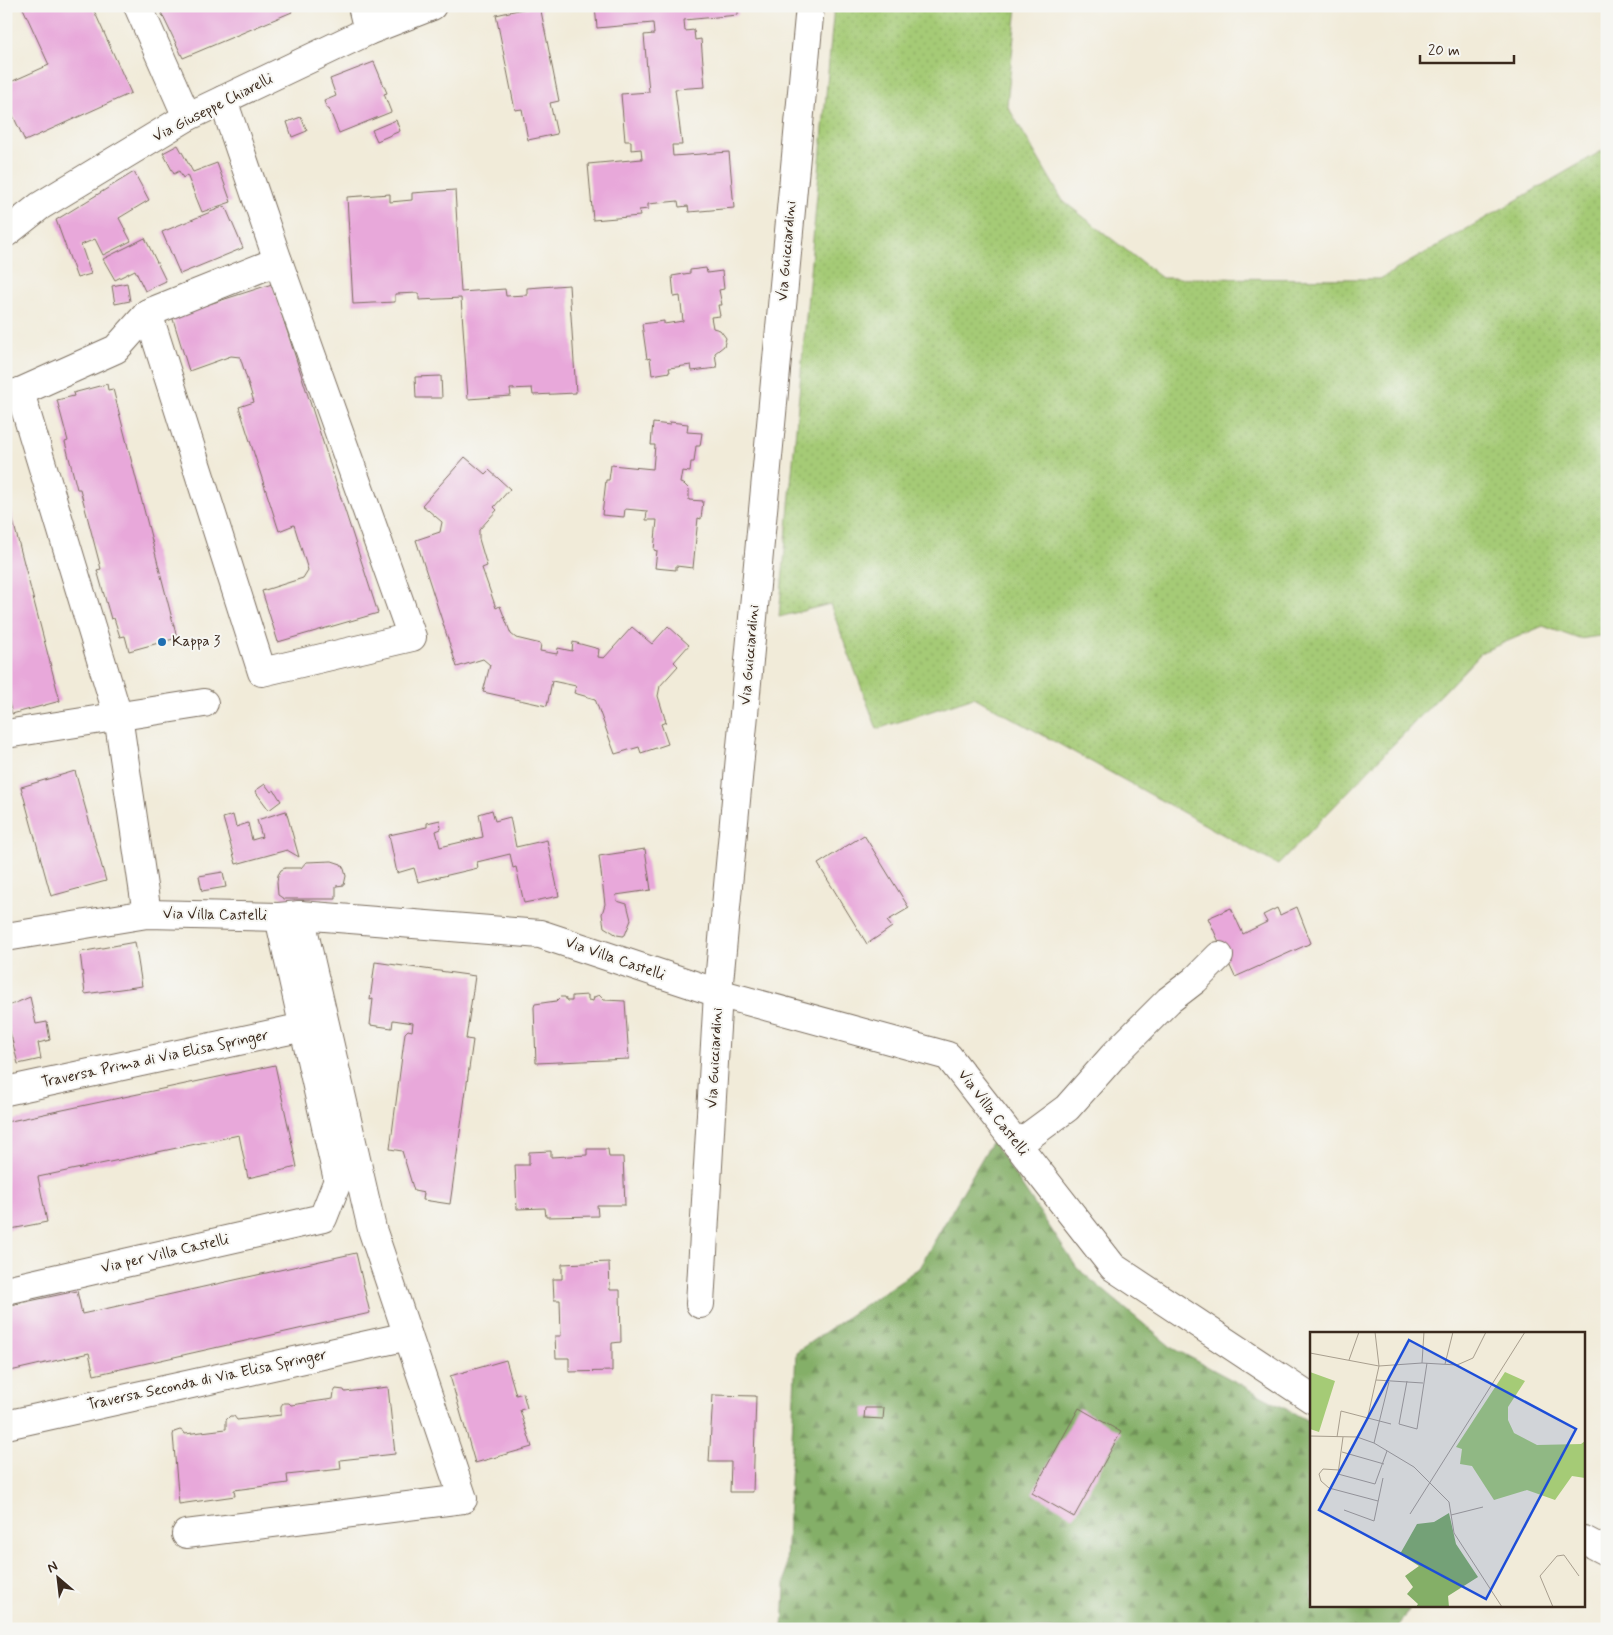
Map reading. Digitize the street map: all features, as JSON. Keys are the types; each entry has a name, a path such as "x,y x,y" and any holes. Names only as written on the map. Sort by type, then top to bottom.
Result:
{"street":[{"path":"138,6 187,117"},
{"name":"Via Giuseppe Chiarelli","path":"6,233 40,206 187,117 223,100 365,19 432,6"},
{"name":"Via Guicciardini","path":"700,1304 718,993 810,6"},
{"path":"148,313 262,672 412,637 278,261 223,100"},
{"path":"147,914 118,716 13,394 116,349 148,313 278,261"},
{"path":"6,734 204,703"},
{"name":"Via Villa Castelli","path":"6,936 147,914 290,916 540,934 718,993 948,1056 1113,1268 1310,1398"},
{"path":"290,916 304,1027"},
{"path":"186,1534 463,1499 372,1229 290,916"},
{"path":"1017,1145 1067,1108 1114,1055 1169,1000 1195,980 1219,956"},
{"name":"Traversa Prima di Via Elisa Springer","path":"6,1091 304,1027"},
{"name":"Via per Villa Castelli","path":"6,1290 323,1218 338,1180 304,1027"},
{"name":"Traversa Seconda di Via Elisa Springer","path":"6,1424 408,1336"},
{"path":"1586,1541 1607,1552"}],"green space":[{"path":"834,6 1017,6 1007,105 1063,201 1162,278 1380,279 1607,148 1607,635 1579,639 1543,626 1482,652 1278,865 974,697 877,729 830,604 779,617"},
{"path":"992,1141 1077,1268 1171,1347 1310,1422 1310,1608 1410,1608 1398,1629 783,1629 796,1352 919,1268"}],"building":[{"path":"22,6 92,6 131,93 25,141 6,101 6,84 49,65"},
{"path":"158,6 289,6 292,12 183,58"},
{"path":"540,6 559,101 550,103 557,134 528,140 522,109 515,110 496,15"},
{"path":"595,6 738,6 738,15 684,20 685,31 694,30 695,40 701,39 705,87 675,89 682,145 672,145 673,156 729,152 734,208 689,212 688,206 679,207 678,201 648,204 648,209 639,210 640,216 593,220 588,164 642,159 641,149 631,150 631,141 625,141 621,94 649,92 644,35 654,34 653,23 597,28"},
{"path":"374,62 387,93 384,94 391,112 339,133 324,101 336,96 330,79"},
{"path":"301,117 307,131 292,137 287,122"},
{"path":"396,120 400,131 377,141 372,130"},
{"path":"178,145 193,172 217,163 231,202 202,212 187,175 183,178 179,171 174,174 163,153"},
{"path":"134,172 149,200 119,218 131,241 103,255 95,239 81,245 91,274 77,278 56,220"},
{"path":"455,190 461,292 505,289 506,296 527,295 527,288 569,285 576,393 533,395 532,388 510,389 511,396 468,399 461,298 419,300 419,293 395,294 395,302 353,304 347,197 390,194 390,202 412,200 412,193"},
{"path":"225,206 243,248 180,274 162,232"},
{"path":"145,238 166,281 145,291 135,270 115,280 103,259"},
{"path":"706,268 707,273 722,271 724,289 719,290 722,305 718,305 720,316 711,317 713,328 720,330 726,338 724,346 715,353 717,368 692,371 691,365 669,368 670,372 652,375 650,358 647,359 642,324 664,321 664,324 683,321 680,296 674,297 672,276 690,273 690,270"},
{"path":"127,283 130,301 115,304 112,286"},
{"path":"272,284 378,613 278,642 262,591 303,578 308,570 294,525 279,531 239,407 254,402 240,357 231,356 189,371 172,316"},
{"path":"441,376 442,398 416,398 415,377"},
{"path":"107,384 108,390 113,389 177,638 129,651 125,636 120,637 114,618 111,619 97,570 101,569 80,489 77,489 65,442 68,441 57,400 74,396 73,393"},
{"path":"670,422 688,424 687,432 702,433 700,446 696,446 694,462 691,462 690,472 682,471 680,483 689,489 689,500 703,501 701,519 698,518 693,568 676,566 676,570 655,568 657,551 654,550 657,520 646,520 647,511 625,509 624,517 602,515 606,480 609,480 611,465 653,469 655,445 651,445 653,423 670,425"},
{"path":"465,457 485,474 489,470 510,489 494,507 497,510 479,530 479,539 487,566 482,568 496,608 500,606 511,634 516,638 541,644 540,651 557,654 558,648 572,651 573,642 599,649 598,657 604,658 632,627 652,644 668,626 689,645 674,662 678,666 660,686 658,696 666,722 661,724 668,744 641,753 639,747 615,754 595,699 574,693 576,686 552,681 547,706 483,692 490,665 483,659 457,667 416,540 440,532 442,522 422,505"},
{"path":"6,494 60,701 12,714 8,699 6,699"},
{"path":"75,771 106,881 51,896 21,787"},
{"path":"265,784 271,792 274,790 281,801 269,810 255,791"},
{"path":"492,810 495,821 510,817 516,847 547,840 559,896 524,903 516,867 513,868 510,854 477,862 478,868 418,882 414,868 397,873 389,835 427,827 427,823 440,820 441,829 436,831 440,847 483,837 479,814"},
{"path":"286,811 299,857 287,850 236,864 223,818 233,815 236,827 248,823 252,840 262,837 257,820"},
{"path":"864,835 909,908 887,921 892,927 867,944 818,864"},
{"path":"645,849 651,890 616,895 617,901 627,904 631,920 625,935 617,935 604,927 602,914 605,904 599,856"},
{"path":"332,861 341,864 346,876 344,885 336,886 336,899 284,899 278,895 277,882 281,870 285,868 301,868 306,862"},
{"path":"223,872 226,887 202,891 199,876"},
{"path":"1297,907 1311,943 1235,977 1208,918 1231,908 1243,934 1267,922 1263,915 1277,908 1280,915"},
{"path":"135,942 142,986 85,994 80,952"},
{"path":"375,962 475,976 466,1039 473,1040 450,1204 423,1200 424,1193 414,1191 402,1151 390,1149 405,1033 408,1030 412,1031 413,1023 393,1020 392,1028 370,1025 373,999 370,1000"},
{"path":"588,995 588,1000 593,1001 594,997 599,995 604,1000 625,1001 629,1059 536,1063 535,1004 556,1001 560,997 565,997 567,1001 572,1001 572,996"},
{"path":"30,997 36,1024 47,1022 50,1040 38,1043 41,1059 18,1064 6,1015 6,1007"},
{"path":"275,1065 297,1167 248,1178 239,1135 38,1177 47,1222 6,1230 6,1122"},
{"path":"587,1149 608,1149 609,1157 623,1157 625,1205 597,1205 598,1216 546,1217 545,1208 517,1209 515,1165 529,1165 529,1152 551,1151 551,1157 587,1155"},
{"path":"356,1253 370,1313 94,1375 89,1353 6,1372 6,1306 77,1291 82,1314"},
{"path":"609,1262 610,1290 620,1290 621,1342 612,1343 612,1371 569,1372 569,1358 556,1358 555,1336 561,1336 560,1300 554,1300 553,1279 562,1279 562,1264"},
{"path":"506,1360 516,1395 523,1393 527,1408 520,1410 532,1447 475,1463 450,1376"},
{"path":"388,1387 395,1454 340,1460 341,1469 287,1475 288,1483 234,1490 235,1496 179,1504 174,1432 180,1430 185,1434 226,1429 226,1420 230,1416 234,1416 237,1420 281,1415 283,1403 291,1405 333,1399 336,1389 344,1390 345,1392"},
{"path":"713,1395 756,1396 753,1492 730,1492 731,1462 709,1462"},
{"path":"865,1408 884,1408 883,1419 864,1418"},
{"path":"1079,1408 1121,1432 1074,1517 1032,1493"}],"place":[{"name":"Kappa 3","path":"162,642"}]}
